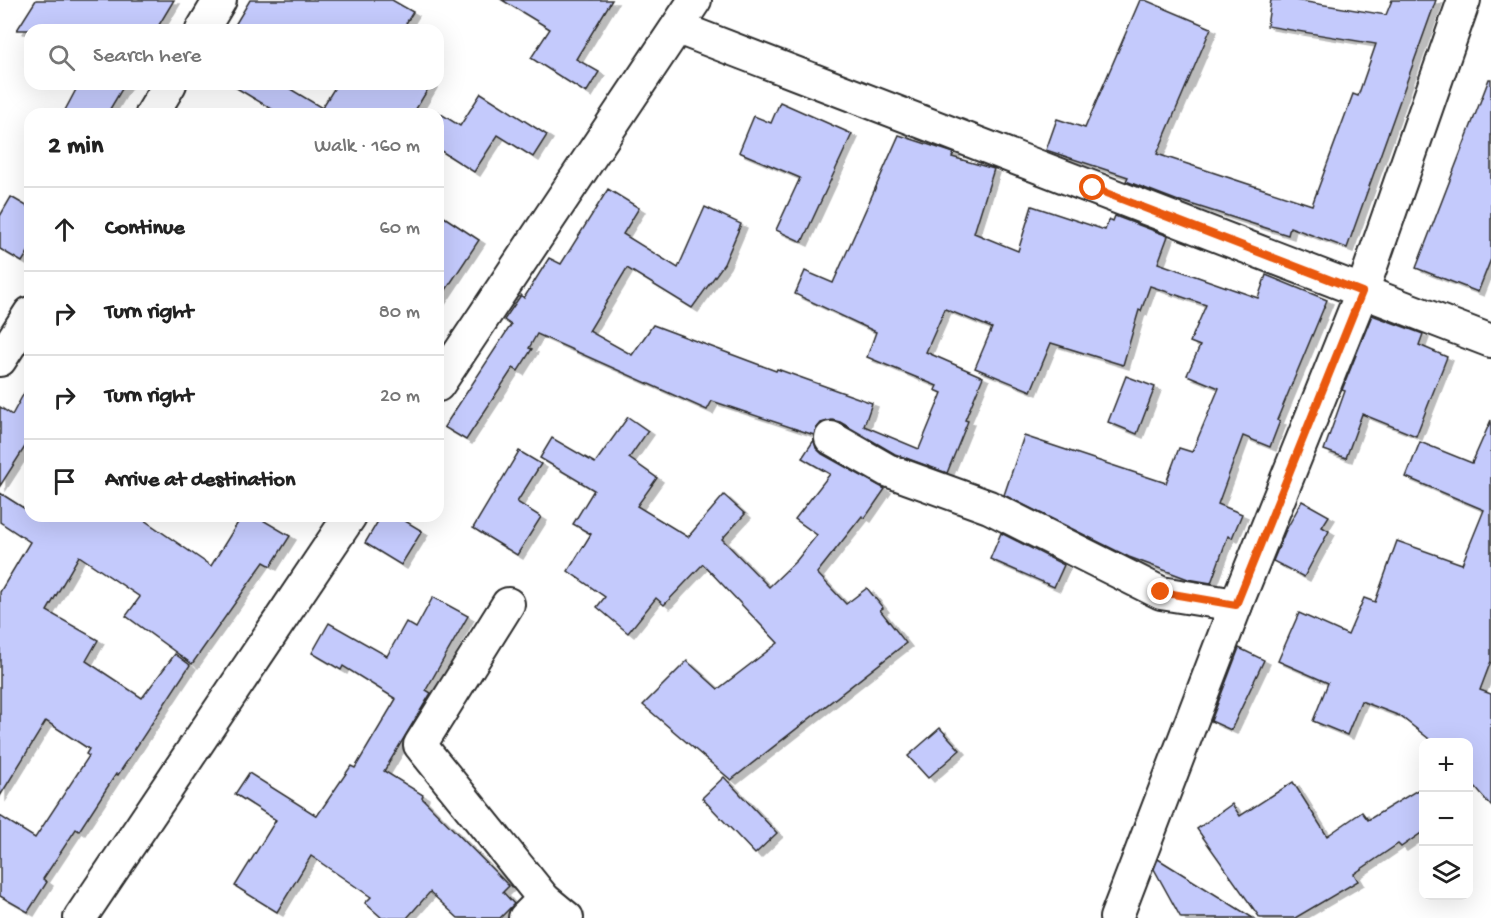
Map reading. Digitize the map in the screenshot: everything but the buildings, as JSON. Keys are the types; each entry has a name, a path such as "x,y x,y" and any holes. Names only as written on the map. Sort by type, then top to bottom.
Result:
{"street":[{"path":"206,24 220,0"},
{"path":"444,376 695,0"},
{"path":"1116,918 1236,605 1362,292 1464,0"},
{"path":"678,28 1491,341"},
{"path":"156,108 166,90"},
{"path":"0,360 24,322"},
{"path":"831,438 887,470 989,507 1161,592 1236,605"},
{"path":"80,918 346,522"},
{"path":"508,604 420,745 545,912"}],"route":[{"path":"1093,188 1362,292 1236,605 1161,592"}]}
